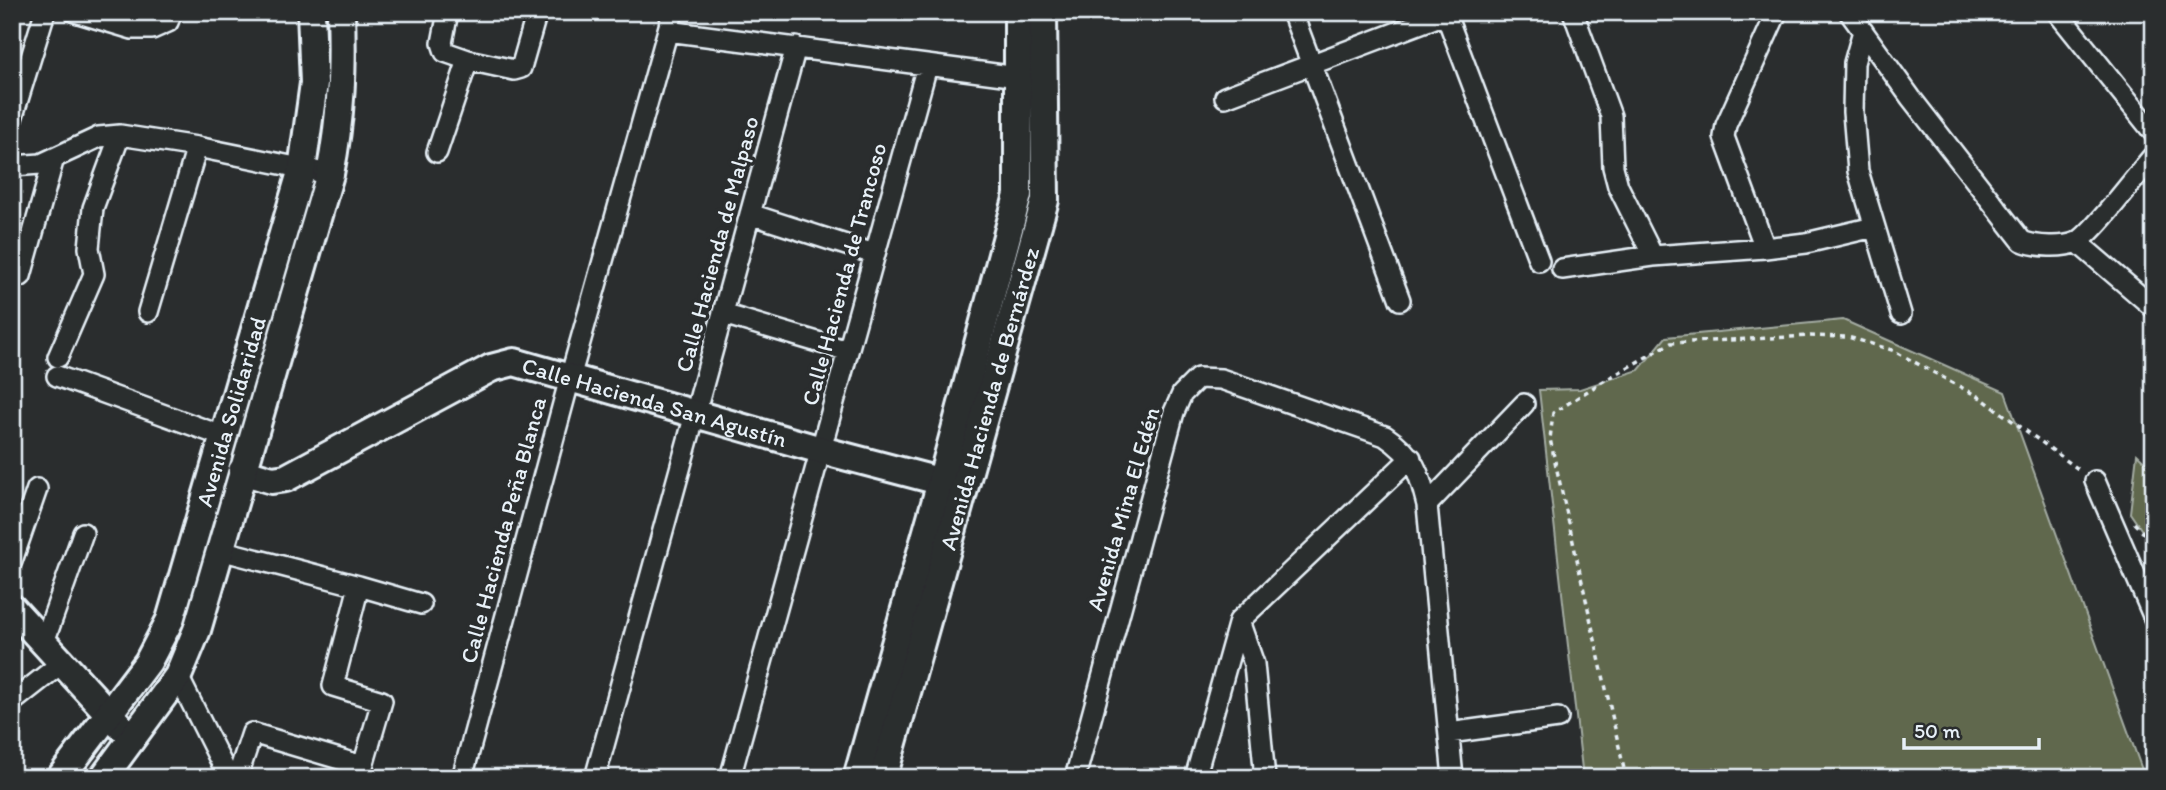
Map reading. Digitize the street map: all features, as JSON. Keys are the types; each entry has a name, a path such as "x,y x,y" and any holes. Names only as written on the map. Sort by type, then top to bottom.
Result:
{"street":[{"path":"12,119 45,12"},
{"path":"75,12 132,29 152,29 168,22 172,12"},
{"name":"Avenida Solidaridad","path":"60,778 148,662 170,620 302,169 314,83 311,12"},
{"name":"Avenida Solidaridad","path":"103,778 178,676 197,631 330,174 337,139 343,79 341,12"},
{"path":"448,12 442,44 445,52 514,70 521,68 537,12"},
{"name":"Avenida Hacienda de Bernárdez","path":"883,778 954,485 1018,195 1018,12"},
{"name":"Avenida Hacienda de Bernárdez","path":"857,778 1045,200 1043,12"},
{"path":"1292,12 1399,300"},
{"path":"1573,12 1611,116 1613,167 1618,186 1653,256"},
{"path":"1849,12 1910,98 2022,241 2032,246 2077,242 2093,228 2154,155"},
{"path":"2057,12 2154,133"},
{"path":"1225,97 1445,13 1539,261"},
{"path":"1765,248 1724,137 1726,125 1770,14"},
{"path":"671,22 796,47 1018,77"},
{"name":"Calle Hacienda Peña Blanca","path":"461,778 570,377 671,22"},
{"path":"1863,31 1854,63 1853,112 1857,171 1901,314"},
{"name":"Calle Hacienda de Malpaso","path":"595,778 796,47"},
{"path":"438,152 468,60"},
{"name":"Calle Hacienda de Trancoso","path":"730,778 927,66"},
{"path":"12,166 41,164 99,137 120,135 197,147 330,174"},
{"path":"120,135 93,208 89,247 94,274 58,367 225,437"},
{"path":"148,312 197,147"},
{"path":"21,276 54,158"},
{"path":"750,214 874,254"},
{"path":"1562,268 1653,256 1806,243 1874,227"},
{"path":"2077,242 2154,308"},
{"path":"723,314 848,351"},
{"name":"Calle Hacienda San Agustín","path":"242,471 272,480 286,478 491,368 514,362 954,485"},
{"name":"Avenida Mina El Edén","path":"1075,778 1174,412 1182,394 1198,378 1221,379 1385,436 1400,446 1415,465"},
{"path":"1427,505 1524,404"},
{"path":"1195,778 1239,621 1415,465 1427,505 1453,778"},
{"path":"2095,481 2154,618"},
{"path":"12,561 37,489"},
{"path":"44,642 83,533"},
{"path":"220,550 421,604"},
{"path":"237,778 252,733 363,766 382,701 333,686 359,586"},
{"path":"12,608 110,713 132,741"},
{"path":"1239,621 1254,664 1265,778"},
{"path":"12,702 63,662"},
{"path":"178,676 229,778"},
{"path":"1449,733 1558,718"}],"path":[{"path":"1626,778 1550,439 1553,413 1671,343 1810,336 1848,337 1892,350 1981,398 2095,481"}],"green space":[{"path":"1843,320 2005,392 2145,778 1583,778 1539,390 1580,389 1639,370 1666,337"},
{"path":"2137,454 2154,470 2154,548 2130,513"}]}
